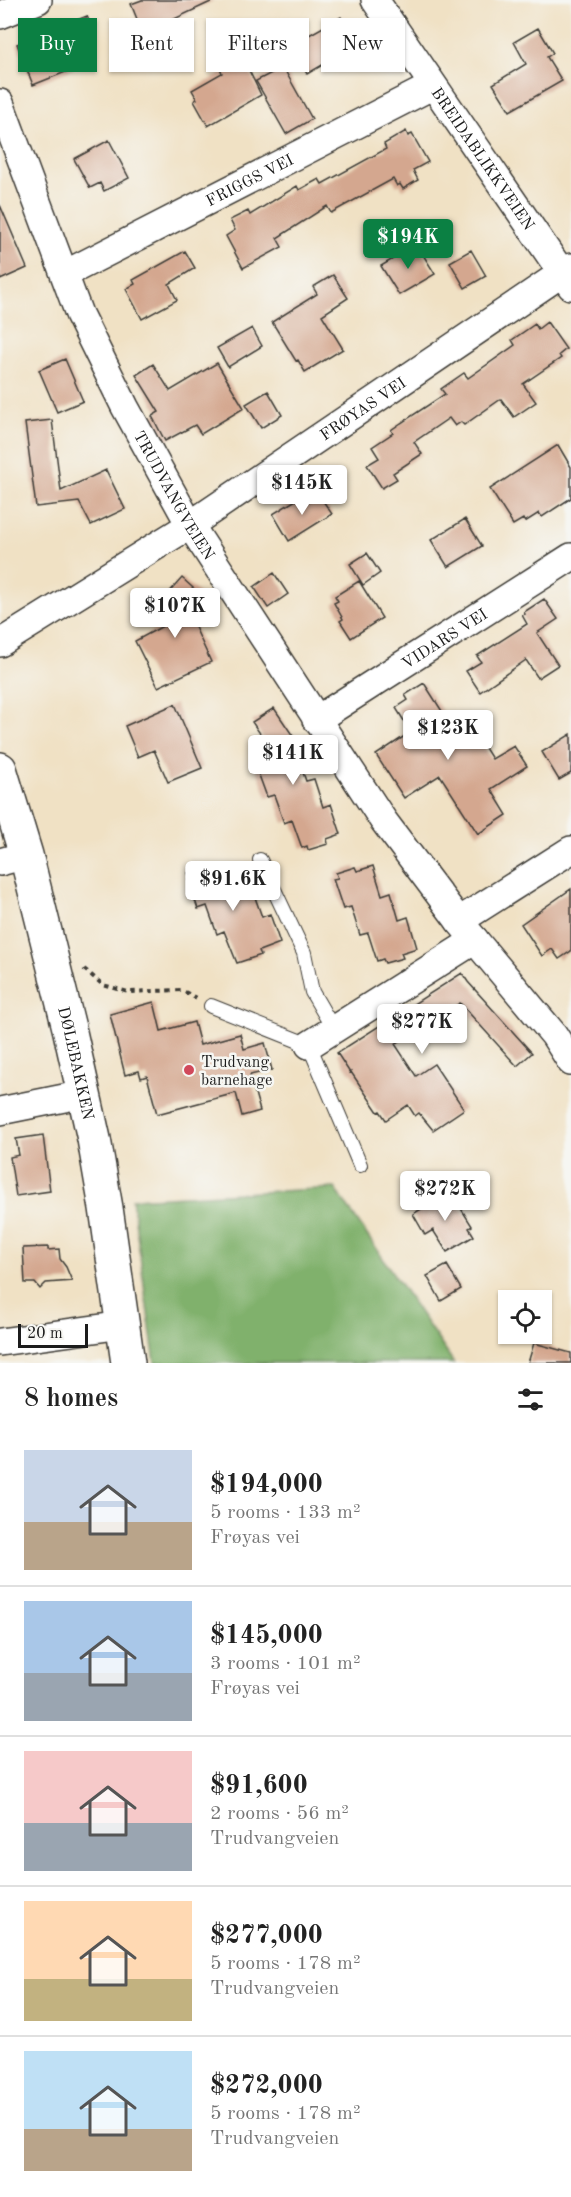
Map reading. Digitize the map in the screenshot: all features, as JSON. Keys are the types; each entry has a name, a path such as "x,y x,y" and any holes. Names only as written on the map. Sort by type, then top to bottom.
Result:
{"main road":[{"name":"DØLEBAKKEN","path":"0,769 13,859 52,960 84,1094 106,1208 128,1363"}],"street":[{"path":"0,15 38,0"},
{"name":"BREIDABLIKKVEIEN","path":"375,0 432,86 568,275"},
{"name":"FRIGGS VEI","path":"65,274 432,86"},
{"name":"TRUDVANGVEIEN","path":"0,103 79,314 125,407 190,525 382,819 467,931 554,1035 571,1062"},
{"name":"FRØYAS VEI","path":"0,644 190,525 568,275"},
{"name":"VIDARS VEI","path":"316,720 571,557"},
{"path":"309,1045 334,1030 571,850"},
{"path":"0,1111 84,1094"},
{"path":"0,1342 123,1325"}],"lane":[{"path":"260,861 304,953 312,992 334,1030"},
{"path":"211,1006 309,1045 360,1165"}],"path":[{"path":"52,960 77,963 103,985 128,992 181,990 211,1006"}],"green space":[{"path":"335,1188 454,1363 155,1363 132,1199"}],"building":[{"path":"142,0 215,0 176,18 137,18 131,4"},
{"path":"321,28 321,66 307,74 306,72 309,72 309,35"},
{"path":"538,28 553,53 547,57 562,81 510,111 493,84 526,64 514,42"},
{"path":"28,72 66,72 33,85"},
{"path":"250,72 261,95 208,126 194,101 197,99 192,90 222,73"},
{"path":"273,72 286,72 312,119 286,134 256,81"},
{"path":"406,131 408,136 412,134 428,162 413,170 418,180 403,189 400,184 397,186 393,179 331,213 327,206 277,238 282,247 243,268 226,236 235,230 230,220 248,211 250,215 297,186 299,190 319,179 322,184 386,149 384,144"},
{"path":"109,140 129,178 104,191 100,183 90,188 74,159"},
{"path":"0,205 27,268 0,280"},
{"path":"417,245 435,274 399,295 381,266"},
{"path":"471,250 486,276 465,288 450,262"},
{"path":"185,251 195,268 169,284 177,300 142,319 126,289 135,284 133,280"},
{"path":"333,275 348,298 322,315 343,349 305,372 272,322 317,294 313,287"},
{"path":"547,322 566,349 559,355 561,358 523,384 536,402 514,417 501,399 464,425 461,422 455,426 449,418 414,442 422,454 393,473 397,479 382,488 367,465 379,458 372,447 393,433 391,430 445,394 441,389 464,373 468,378 515,345 512,340 535,324 538,329"},
{"path":"252,328 262,346 228,367 217,348"},
{"path":"65,359 83,401 57,412 39,370"},
{"path":"217,363 244,408 201,434 195,425 165,441 152,416 159,412 136,375 153,364 170,391"},
{"path":"268,391 282,415 261,428 246,404"},
{"path":"52,420 61,491 106,470 125,509 91,525 79,502 36,507 25,423"},
{"path":"558,445 571,467 571,498 542,517 539,513 525,522 523,519 513,525 490,489"},
{"path":"304,495 309,501 319,495 332,514 289,541 273,514"},
{"path":"465,519 482,546 448,567 431,540"},
{"path":"367,553 380,573 363,585 350,564"},
{"path":"274,573 288,594 268,608 254,587"},
{"path":"182,578 202,596 188,612 211,662 158,687 135,641 174,620 158,605"},
{"path":"359,581 382,618 351,638 340,621 343,619 334,603 338,601 335,596"},
{"path":"544,599 558,619 537,633 558,665 538,678 526,660 480,692 466,671 481,662 477,656 527,624 522,615 525,614 524,612"},
{"path":"424,683 461,741 475,732 492,759 514,746 527,766 491,789 507,815 478,834 440,775 404,798 376,755 411,732 396,708 408,700 405,695"},
{"path":"175,704 202,768 168,782 154,750 138,757 125,726"},
{"path":"274,708 295,739 292,741 306,781 314,779 323,807 331,804 341,834 327,839 328,844 308,850 307,846 302,848 292,820 284,823 274,795 267,797 256,767 262,765 261,760 275,755 252,722"},
{"path":"571,734 571,773 559,780 542,752"},
{"path":"227,865 234,885 241,882 245,892 252,889 262,917 270,914 280,943 259,951 261,955 237,963 224,931 217,934 207,906 198,909 188,879 190,878 188,873 209,866 211,871"},
{"path":"373,866 382,895 391,892 399,920 408,917 417,948 401,953 403,958 385,963 383,959 377,961 368,933 360,935 351,907 343,909 333,879 338,878 336,873 355,867 357,871"},
{"path":"571,889 571,951 559,959 552,949 542,956 521,924"},
{"path":"462,973 532,1053 517,1066 460,1003 395,1044 416,1076 434,1064 464,1109 433,1130 419,1113 415,1116 408,1105 386,1120 337,1053"},
{"path":"154,1002 161,1031 194,1022 200,1045 240,1034 244,1049 265,1043 272,1070 250,1075 260,1111 242,1116 236,1093 157,1114 147,1076 141,1078 139,1071 125,1075 110,1014"},
{"path":"43,1135 50,1191 16,1196 10,1157 19,1155 16,1139"},
{"path":"450,1191 472,1226 469,1228 474,1236 447,1252 433,1230 425,1235 413,1214"},
{"path":"48,1247 48,1250 59,1249 60,1259 72,1281 46,1283 40,1289 35,1283 25,1283 23,1248"},
{"path":"447,1265 461,1289 441,1301 427,1276"},
{"path":"534,1344 571,1353 571,1363 528,1363"}],"place":[{"name":"Trudvang barnehage","path":"189,1070"}]}
